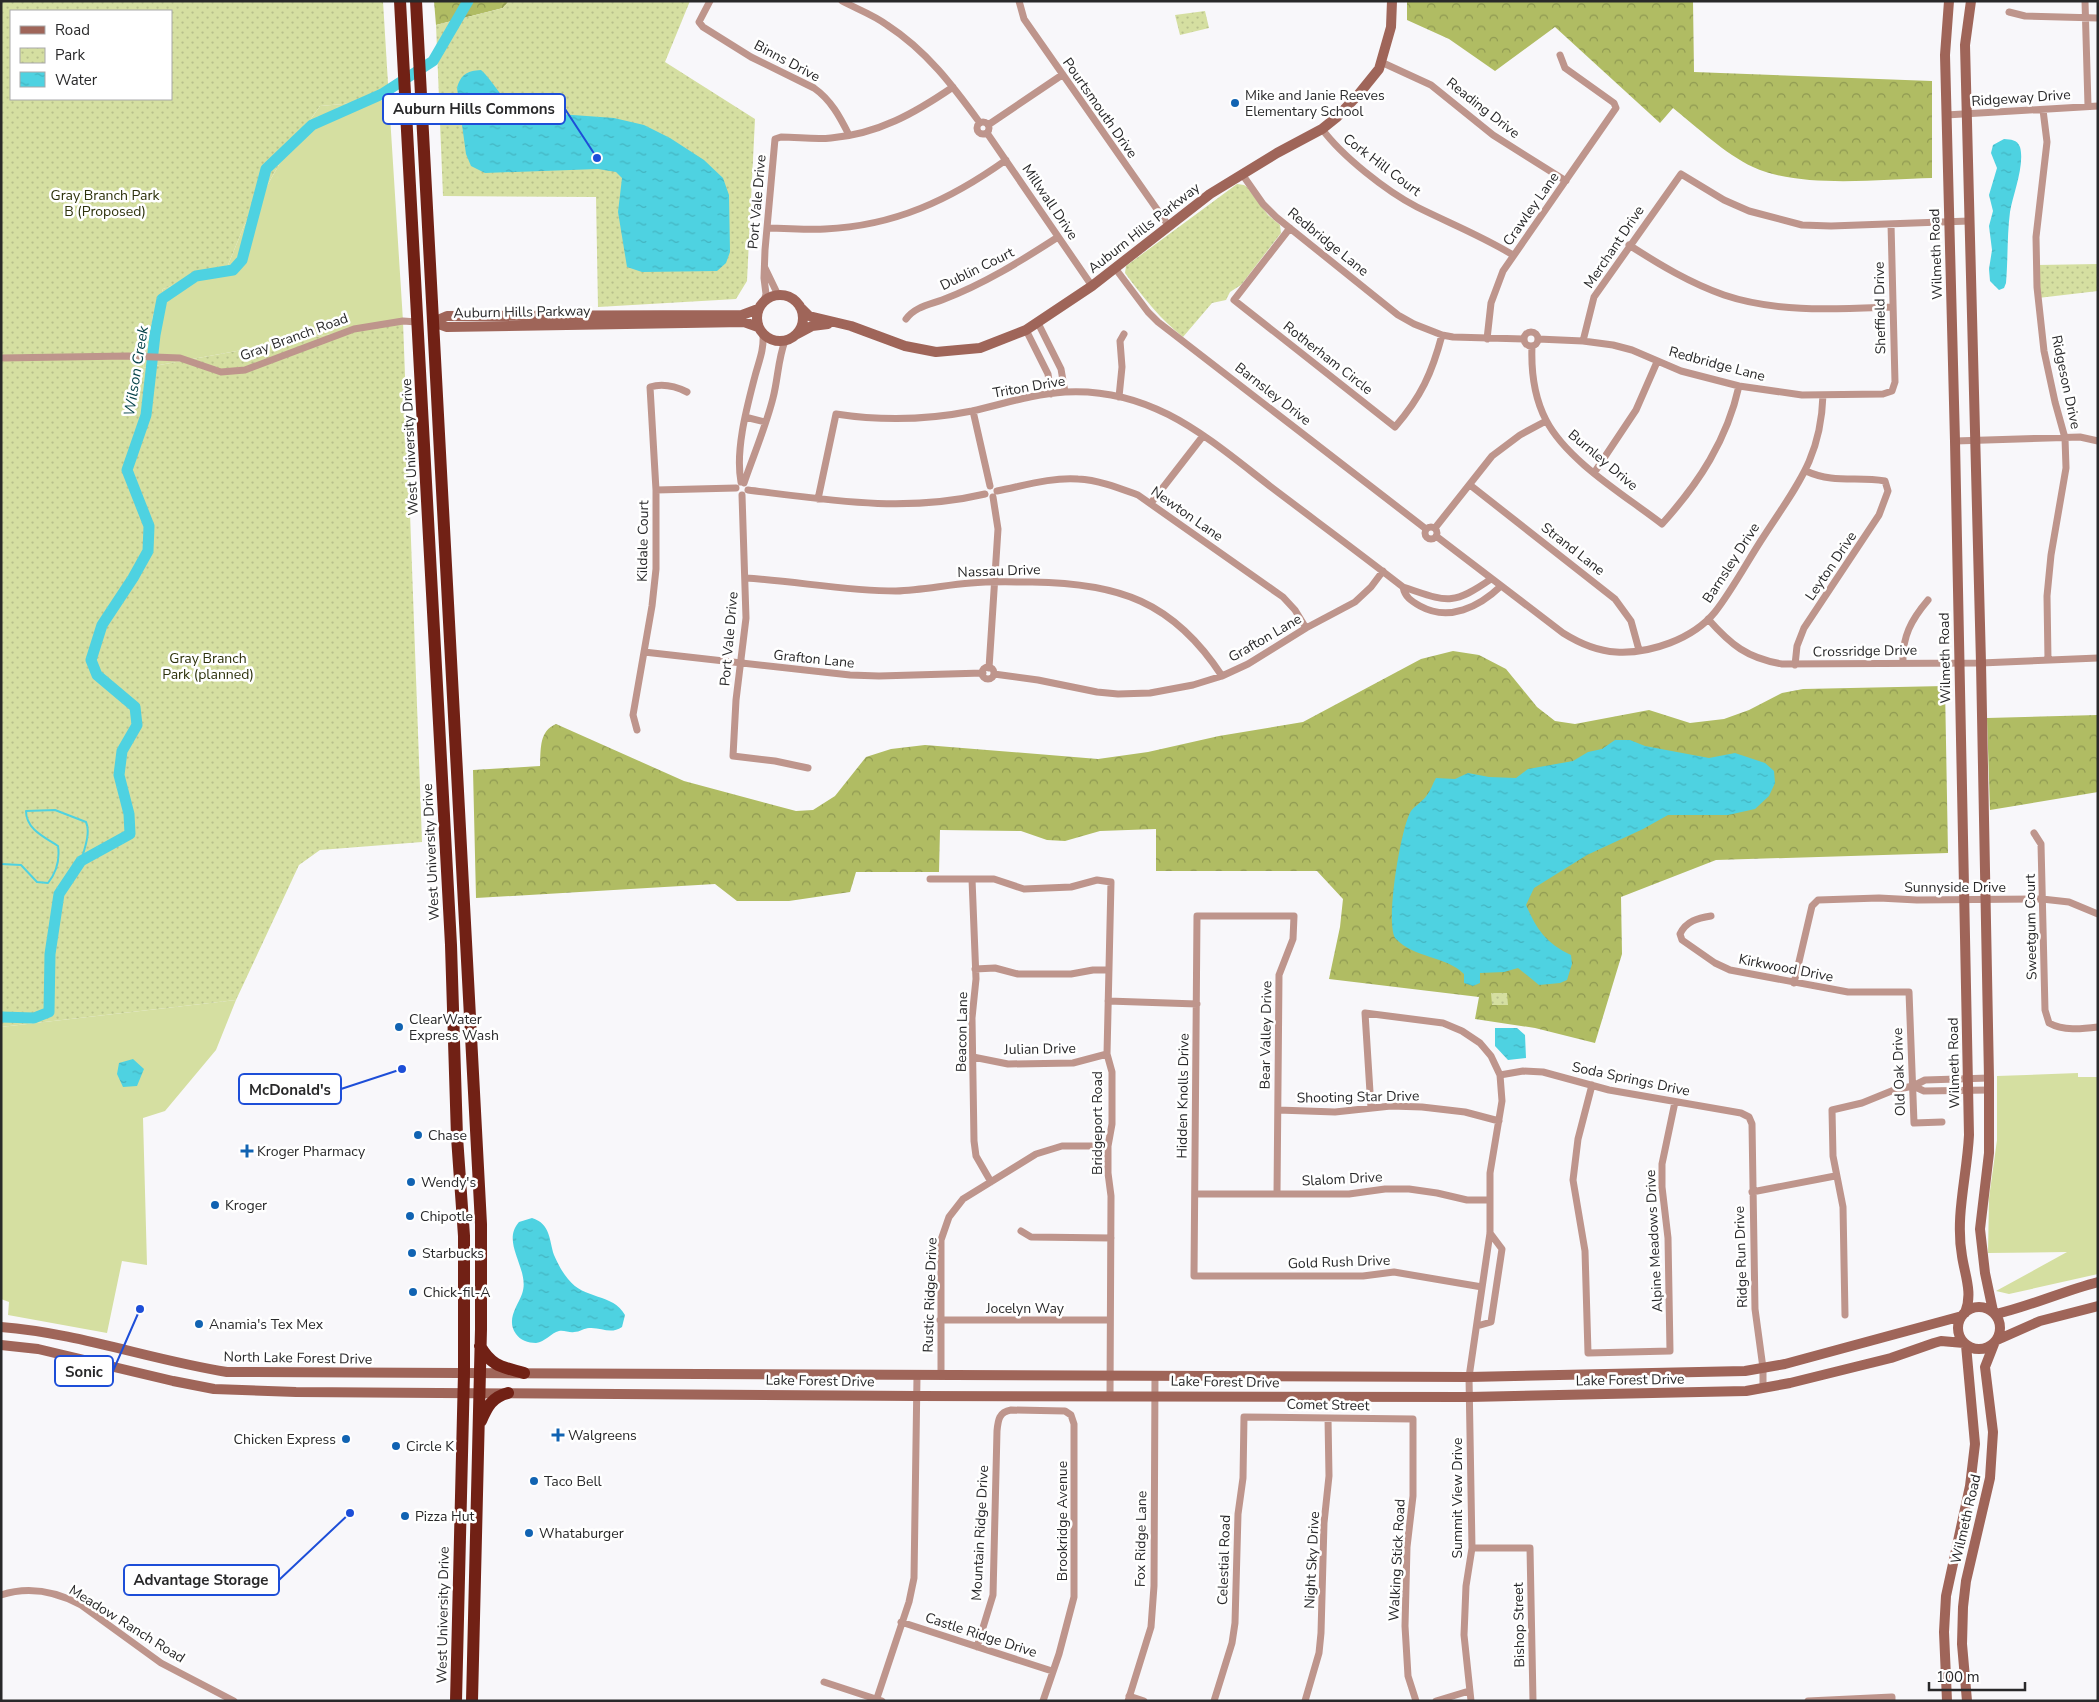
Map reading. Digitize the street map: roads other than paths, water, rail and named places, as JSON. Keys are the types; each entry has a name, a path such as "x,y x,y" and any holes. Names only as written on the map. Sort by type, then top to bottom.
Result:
{"highway":[{"name":"West University Drive","path":"400,1 453,986 457,1138 464,1236 464,1393 456,1701"},
{"path":"416,1 481,1224 480,1373 472,1701"},
{"path":"417,322 433,322"},
{"path":"444,819 450,833 456,937 466,947"},
{"path":"480,1346 487,1358 498,1366 524,1373"},
{"path":"478,1428 489,1404 495,1398 508,1393"},
{"path":"460,1547 476,1547"}],"street":[{"name":"Binns Drive","path":"710,1 699,22 703,27 751,57 823,94 831,103 849,135"},
{"name":"Millwall Drive","path":"842,1 898,32 933,62 980,123 977,128 979,132 982,134 988,129 1006,160 1092,286"},
{"name":"Pourtsmouth Drive","path":"1018,1 1024,19 1168,226"},
{"name":"Auburn Hills Parkway","path":"800,307 809,316 834,324 851,326 905,346 936,352 980,348 1026,330 1092,286 1210,194 1322,129 1350,105 1375,74 1381,62 1391,27 1392,1"},
{"name":"Wilmeth Road","path":"1950,1 1945,39 1946,115 1955,441 1969,1145 1959,1226 1962,1254 1970,1292 1969,1302 1964,1315"},
{"path":"1971,1 1965,45 1966,114 1976,440 1989,1078 1988,1153 1980,1229 1985,1273 1994,1313 2000,1327 1996,1342"},
{"path":"2086,1 2088,106"},
{"path":"2010,12 2025,16 2098,18"},
{"name":"Crawley Lane","path":"1487,339 1490,311 1503,271 1613,115 1616,108 1614,103 1566,68 1560,55"},
{"name":"Reading Drive","path":"1381,62 1431,85 1493,135 1566,181"},
{"path":"980,123 984,122 988,129 1062,75"},
{"path":"849,135 896,122 953,87"},
{"name":"Ridgeway Drive","path":"1946,115 2098,106"},
{"name":"Ridgeson Drive","path":"2042,110 2047,142 2036,237 2037,287 2044,350 2065,438 2065,484 2051,555 2047,596 2048,660"},
{"name":"Cork Hill Court","path":"1322,129 1342,153 1405,200 1474,232 1514,255"},
{"name":"Port Vale Drive","path":"761,305 766,294 765,266 775,139 781,137 820,138 849,135"},
{"path":"768,228 824,229 859,226 890,219 948,197 1006,160"},
{"name":"Redbridge Lane","path":"1242,174 1263,204 1290,228 1398,314 1414,324 1442,335 1487,339 1524,339 1526,335 1531,333 1538,339 1583,340 1623,347 1681,371 1739,386 1802,395 1882,394 1892,390"},
{"name":"Merchant Drive","path":"1583,340 1594,297 1680,174 1724,200 1762,216 1818,226 1891,224"},
{"path":"1891,224 1969,221"},
{"name":"Sheffield Drive","path":"1891,224 1895,382 1892,390"},
{"name":"Rotherham Circle","path":"1290,228 1234,300 1396,427 1416,400 1428,379 1442,335"},
{"name":"Dublin Court","path":"906,319 916,309 990,279 1058,237"},
{"path":"1629,245 1673,273 1725,295 1798,308 1892,307"},
{"name":"Port Vale Drive","path":"765,266 778,295"},
{"name":"Barnsley Drive","path":"1116,268 1148,312 1163,326 1426,529 1425,533 1428,538 1431,539 1435,532 1491,579 1563,633 1579,642 1611,651 1638,650 1677,639 1708,619 1720,604 1806,471 1819,435 1823,395"},
{"path":"745,492 740,484 739,472 746,418 763,351 761,331 756,318 761,305 778,295 791,297 800,307 803,320 797,334 785,341 776,341 761,331"},
{"name":"Auburn Hills Parkway","path":"433,322 447,316 742,315 761,305"},
{"name":"Gray Branch Road","path":"1,358 128,356 180,358 221,372 244,370 354,329 395,321 417,322"},
{"name":"Auburn Hills Parkway","path":"433,322 447,327 744,322 761,331"},
{"path":"1038,323 1056,360 1065,392"},
{"name":"Auburn Hills Parkway","path":"797,334 812,326 834,324"},
{"path":"1026,330 1045,365 1051,384 1051,394"},
{"path":"1119,397 1122,367 1120,341 1124,334"},
{"path":"1524,339 1532,346 1538,339"},
{"path":"785,341 776,385 765,422 737,492 864,504 906,505 948,501 985,494 987,497 995,494"},
{"name":"Burnley Drive","path":"1532,346 1534,383 1546,421 1564,445 1594,473 1662,524 1707,467 1729,421 1739,386"},
{"path":"1045,365 1056,360"},
{"path":"1594,473 1636,410 1657,362"},
{"name":"Kildale Court","path":"638,730 633,715 655,581 656,490 650,387 659,385 678,387 687,392"},
{"name":"Triton Drive","path":"818,499 836,414 896,419 926,418 1051,394 1093,392 1146,404 1187,423 1403,587 1438,599 1461,597 1476,590 1491,579"},
{"path":"973,410 990,486 995,488 998,530 989,668"},
{"path":"746,418 765,422"},
{"path":"1426,529 1430,527 1435,532 1497,452 1520,435 1546,421"},
{"path":"1152,503 1203,436"},
{"path":"1955,441 2080,437 2098,441"},
{"name":"Leyton Drive","path":"1796,665 1797,646 1804,628 1879,516 1888,491 1885,481 1873,479 1833,480 1806,471"},
{"name":"Newton Lane","path":"995,494 1056,480 1078,479 1118,488 1138,495 1152,503 1283,597 1295,610 1306,628"},
{"path":"656,490 740,484"},
{"name":"Strand Lane","path":"1470,485 1615,599 1631,621 1638,650"},
{"path":"985,494 986,488 990,486"},
{"name":"Port Vale Drive","path":"745,492 746,618 736,700 733,756 775,761 808,768"},
{"name":"Grafton Lane","path":"994,674 1118,694 1164,691 1222,676 1248,664 1306,628 1355,602 1383,571"},
{"name":"Nassau Drive","path":"745,578 789,580 836,587 875,590 915,590 996,582 1072,583 1101,587 1128,596 1154,609 1178,625 1203,650 1222,676"},
{"name":"Triton Drive","path":"1403,587 1404,594 1427,610 1457,612 1471,608 1488,599 1501,586"},
{"path":"1436,612 1438,599"},
{"path":"1903,663 1902,651 1906,632 1914,616 1928,600"},
{"name":"Crossridge Drive","path":"1708,619 1725,637 1744,652 1773,662 1796,665 1959,664 2098,658"},
{"name":"Grafton Lane","path":"644,652 864,676 983,673"},
{"path":"989,668 993,669 994,674 989,679 985,678 983,673 984,670 989,668"},
{"name":"Sweetgum Court","path":"2034,833 2041,844 2045,1010 2049,1023 2056,1027 2072,1029 2098,1027"},
{"path":"930,879 972,879"},
{"name":"Bridgeport Road","path":"972,879 994,879 1024,889 1071,887 1096,880 1111,882 1107,1054 1112,1072 1112,1124 1108,1146 1111,1238 1110,1395"},
{"name":"Beacon Lane","path":"972,879 975,970 972,1018 974,1141 976,1156 990,1182"},
{"name":"Sunnyside Drive","path":"1794,982 1812,906 1818,900 1879,898 1917,900 2042,899 2069,902 2098,914"},
{"name":"Hidden Knolls Drive","path":"1194,1276 1197,916"},
{"name":"Bear Valley Drive","path":"1197,916 1294,916 1294,939 1279,975 1276,1194"},
{"name":"Kirkwood Drive","path":"1711,916 1698,918 1683,926 1680,934 1682,940 1715,963 1730,970 1848,992 1909,992"},
{"path":"975,970 995,968 1018,974 1071,974 1093,970 1109,970"},
{"name":"Old Oak Drive","path":"1909,992 1914,1123 1942,1122"},
{"path":"1108,1001 1197,1004"},
{"name":"Summit View Drive","path":"1371,1108 1365,1013 1443,1023 1462,1031 1480,1043 1492,1056 1500,1075 1502,1101 1493,1146 1489,1200 1490,1233 1469,1377 1472,1548 1466,1586 1464,1635 1471,1701"},
{"name":"Julian Drive","path":"973,1057 1008,1064 1073,1063 1107,1054"},
{"name":"Soda Springs Drive","path":"1500,1075 1544,1072 1592,1085 1741,1113 1748,1117 1752,1124"},
{"path":"1846,1315 1842,1207 1832,1156 1832,1110 1862,1102 1894,1090 1913,1086 1925,1080 1989,1078"},
{"name":"Alpine Meadows Drive","path":"1592,1085 1578,1138 1573,1180 1585,1251 1588,1353 1670,1351 1668,1238 1662,1187 1662,1164 1675,1102"},
{"path":"1913,1086 1924,1091 1989,1090"},
{"name":"Shooting Star Drive","path":"1278,1110 1336,1112 1391,1106 1422,1107 1465,1112 1498,1121"},
{"name":"Ridge Run Drive","path":"1752,1124 1755,1309 1763,1368 1763,1388"},
{"name":"Rustic Ridge Drive","path":"941,1376 941,1240 949,1217 963,1199 1036,1154 1062,1146 1108,1146"},
{"path":"1752,1192 1835,1176"},
{"name":"Slalom Drive","path":"1195,1194 1348,1194 1385,1189 1409,1189 1467,1200 1489,1200"},
{"path":"1021,1231 1031,1237 1111,1238"},
{"name":"Summit View Drive","path":"1477,1326 1491,1322 1502,1249 1490,1233"},
{"name":"Gold Rush Drive","path":"1194,1276 1363,1276 1394,1272 1482,1287"},
{"path":"2098,1282 2057,1294 2016,1310 1994,1313 1978,1307 1964,1315 1958,1330 1965,1344 1981,1349 2029,1325 2098,1306"},
{"name":"Lake Forest Drive","path":"480,1373 1469,1377 1732,1372 1763,1368 1964,1315"},
{"name":"Jocelyn Way","path":"940,1320 1110,1320"},
{"name":"North Lake Forest Drive","path":"1,1327 38,1330 182,1365 227,1372 480,1373"},
{"name":"Lake Forest Drive","path":"479,1393 1469,1397 1726,1392 1763,1388 1891,1358 1941,1341 1965,1344"},
{"name":"Wilmeth Road","path":"1967,1701 1962,1644 1963,1607 1966,1581 1990,1478 1993,1432 1985,1366 1996,1342"},
{"name":"Wilmeth Road","path":"1947,1701 1944,1632 1946,1596 1970,1486 1975,1444 1965,1344"},
{"path":"1,1345 38,1349 214,1389 296,1392 479,1393"},
{"path":"143,1374 148,1356"},
{"path":"296,1373 296,1392"},
{"name":"Fox Ridge Lane","path":"1129,1698 1151,1627 1154,1586 1155,1375"},
{"path":"824,1682 879,1700 901,1622 909,1602 914,1578 917,1376"},
{"name":"Brookridge Avenue","path":"999,1418 1005,1411 1011,1410 1058,1410 1069,1412 1074,1424 1074,1598 1063,1642 1043,1701"},
{"name":"Comet Street","path":"1244,1417 1412,1419"},
{"name":"Celestial Road","path":"1214,1701 1232,1643 1235,1623 1238,1514 1242,1478 1244,1417"},
{"name":"Mountain Ridge Drive","path":"977,1647 993,1596 997,1431 999,1418"},
{"name":"Night Sky Drive","path":"1305,1701 1319,1653 1321,1633 1324,1523 1329,1476 1328,1418"},
{"name":"Walking Stick Road","path":"1412,1419 1413,1496 1407,1547 1405,1626 1408,1676 1416,1701"},
{"name":"Bishop Street","path":"1472,1548 1530,1548 1533,1701"},
{"name":"Meadow Ranch Road","path":"1,1595 25,1590 39,1590 68,1598 161,1663 234,1701"},
{"name":"Castle Ridge Drive","path":"901,1622 1052,1671"},
{"path":"1436,1701 1469,1690"},
{"path":"1129,1698 1144,1701"},
{"path":"1808,1700 1892,1699"}],"water":[{"path":"481,70 507,102 518,111 614,118 644,125 670,138 704,160 723,178 729,195 730,252 726,263 717,271 642,272 627,267 618,212 622,178 616,172 598,169 485,173 471,166 466,154 457,88 460,79 465,74"},
{"path":"2004,139 2013,140 2019,144 2021,162 2010,212 2006,283 2004,288 1999,290 1990,281 1989,269 1992,250 1989,226 1993,211 1989,195 1997,168 1991,153 1993,145"},
{"path":"1615,740 1630,740 1645,746 1709,758 1735,753 1765,763 1774,771 1775,783 1769,796 1755,809 1728,815 1668,815 1587,855 1534,888 1526,905 1534,922 1543,935 1555,946 1571,955 1572,964 1567,980 1560,983 1539,985 1518,968 1504,972 1480,973 1480,983 1473,986 1464,983 1464,974 1457,968 1412,950 1396,939 1393,931 1393,897 1403,836 1411,811 1430,791 1436,778 1455,779 1468,773 1489,777 1516,778 1528,769 1573,761 1588,752 1602,749"},
{"path":"1495,1028 1517,1028 1525,1035 1526,1058 1508,1060 1495,1046"},
{"path":"133,1059 144,1069 137,1086 123,1087 117,1074 119,1063"},
{"path":"532,1218 543,1224 546,1228 554,1255 568,1279 582,1290 606,1299 620,1308 625,1315 622,1327 610,1331 589,1328 576,1332 559,1331 536,1343 524,1341 518,1336 513,1329 512,1319 524,1285 514,1248 514,1230 519,1222"}],"waterway":[{"name":"Wilson Creek","path":"1,1017 34,1018 49,1012 50,954 59,894 81,861 130,834 129,814 119,775 122,751 137,725 135,707 97,675 91,660 102,625 133,578 148,551 149,526 127,470 146,415 155,335 162,299 196,276 233,270 242,260 266,169 312,125 382,94 433,61 468,1"},
{"path":"1,864 21,865 37,882 48,883 53,875 58,861 58,846 32,828 26,811 55,810 86,822 88,831 81,861"}],"place":[{"name":"Mike and Janie Reeves Elementary School","path":"1235,103"},
{"name":"Auburn Hills Commons","path":"597,158"},
{"name":"ClearWater Express Wash","path":"399,1027"},
{"name":"McDonald's","path":"402,1069"},
{"name":"Chase","path":"418,1135"},
{"name":"Kroger Pharmacy","path":"247,1151"},
{"name":"Wendy's","path":"411,1182"},
{"name":"Kroger","path":"215,1205"},
{"name":"Chipotle","path":"410,1216"},
{"name":"Starbucks","path":"412,1253"},
{"name":"Chick-fil-A","path":"413,1292"},
{"name":"Sonic","path":"140,1309"},
{"name":"Anamia's Tex Mex","path":"199,1324"},
{"name":"Walgreens","path":"558,1435"},
{"name":"Chicken Express","path":"346,1439"},
{"name":"Circle K","path":"396,1446"},
{"name":"Taco Bell","path":"534,1481"},
{"name":"Advantage Storage","path":"350,1513"},
{"name":"Pizza Hut","path":"405,1516"},
{"name":"Whataburger","path":"529,1533"}],"park label":[{"name":"Gray Branch Park B (Proposed)","path":"105,204"},
{"name":"Gray Branch Park (planned)","path":"208,666"}]}
